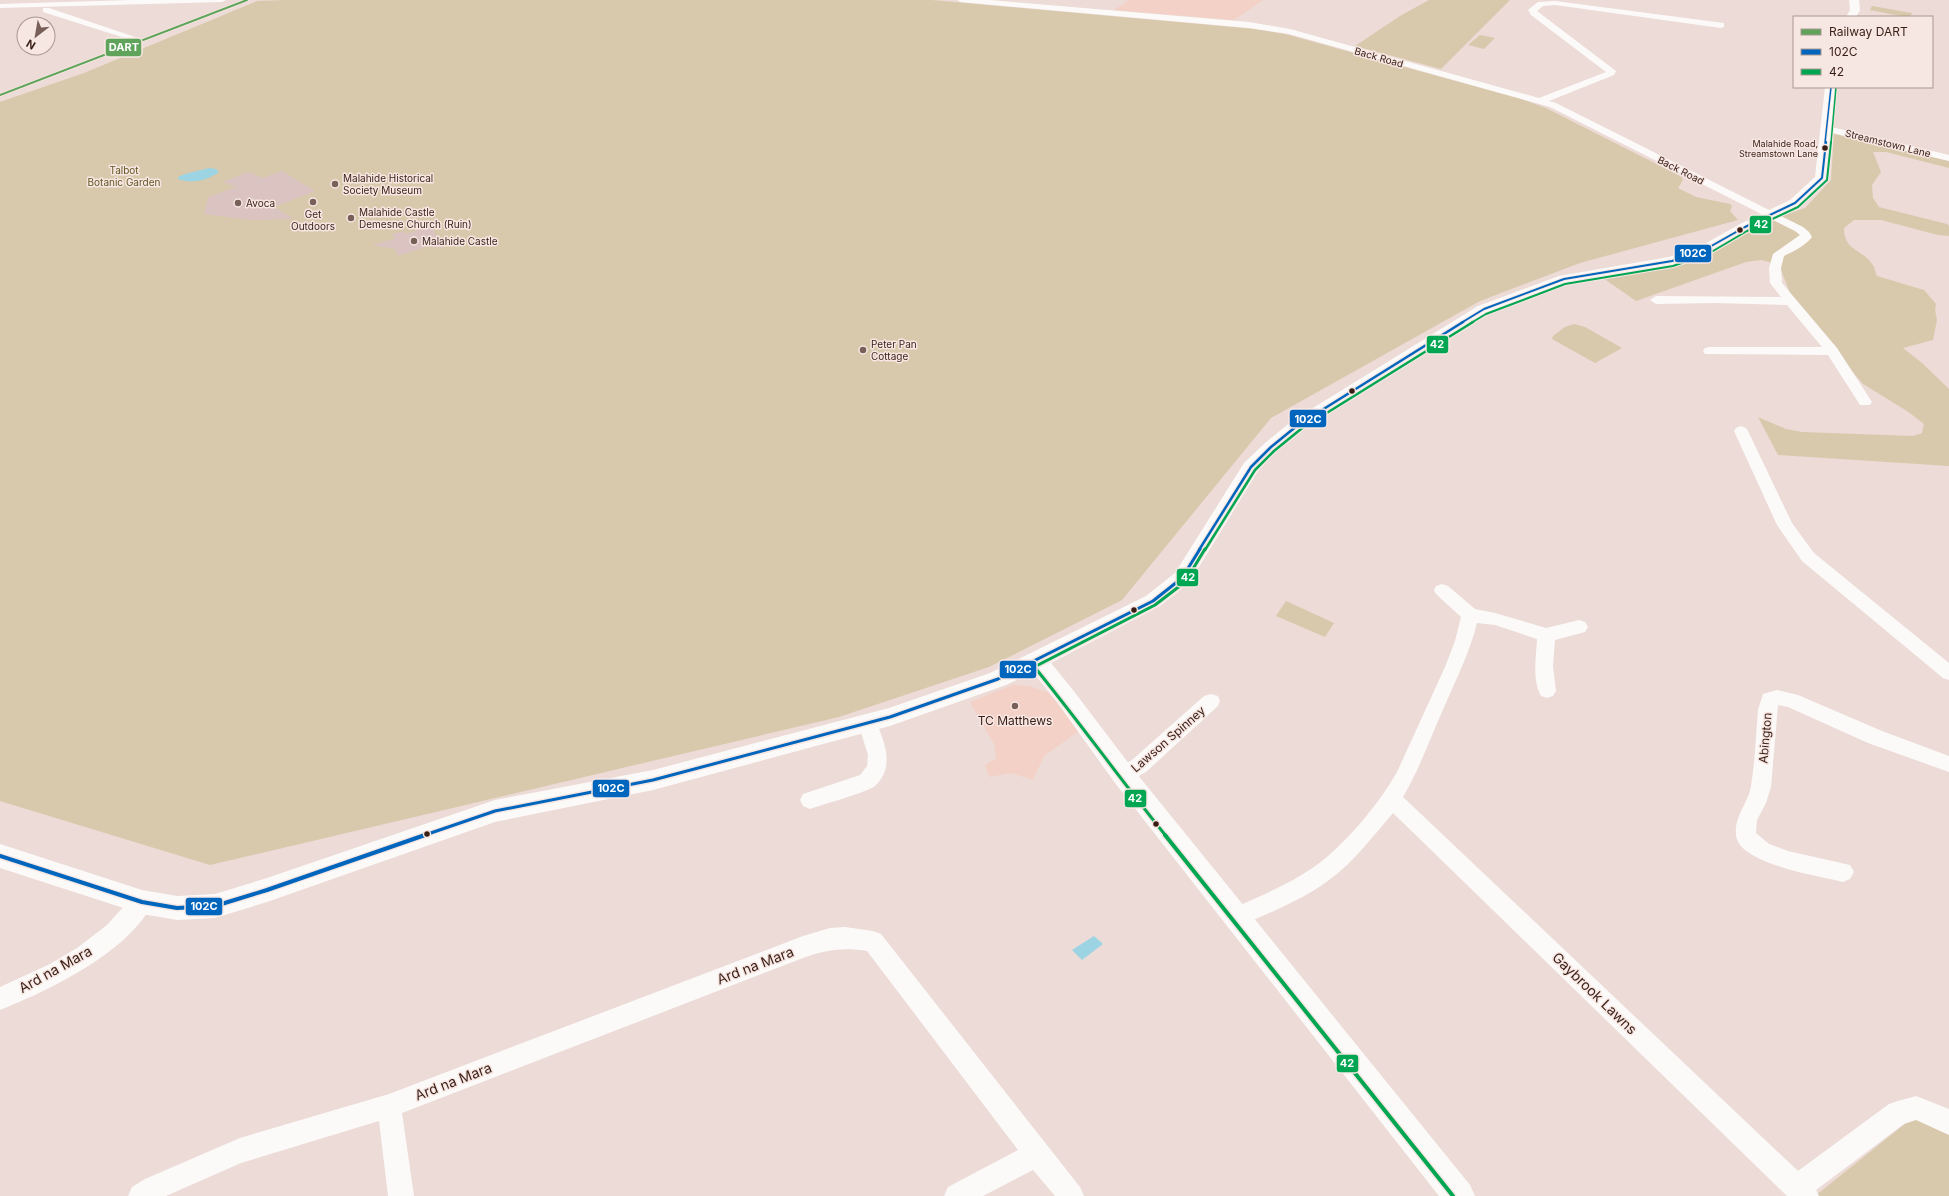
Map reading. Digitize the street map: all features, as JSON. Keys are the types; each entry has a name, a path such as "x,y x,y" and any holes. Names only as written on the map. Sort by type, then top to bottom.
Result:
{"main road":[{"path":"1852,16 1855,10 1854,0"},
{"path":"0,856 142,902 177,908 215,906 268,890 496,811 653,780 890,717 998,679 1134,611 1159,596 1182,578 1251,467 1271,447 1298,425 1484,308 1564,279 1672,261 1706,249 1795,203 1822,178 1832,88"},
{"path":"1036,661 1065,696 1124,776 1238,917 1459,1196"}],"street":[{"path":"0,6 44,3 222,0"},
{"name":"Back Road","path":"961,0 1002,2 1271,28 1540,101 1563,110 1799,229 1805,234 1806,237 1796,245 1779,254 1774,268 1776,283 1790,301"},
{"path":"44,3 42,8 47,10 131,37"},
{"path":"1540,101 1611,73 1611,71 1534,13 1532,10 1537,5 1555,3 1721,25"},
{"name":"Streamstown Lane","path":"1827,129 1949,158"},
{"path":"1656,300 1715,299 1790,301 1832,351 1865,402"},
{"path":"1710,351 1832,351"},
{"path":"1741,431 1786,524 1808,557 1949,673"},
{"path":"1442,590 1470,615 1495,619 1546,635 1579,627"},
{"path":"1238,917 1291,892 1322,873 1345,854 1392,799 1405,776 1436,704 1454,667 1464,640 1470,615"},
{"path":"1546,635 1544,666 1547,691"},
{"name":"Abington","path":"1843,872 1794,862 1762,851 1746,836 1747,820 1756,803 1761,787 1767,710 1770,699 1777,697 1791,700 1875,737 1949,764"},
{"name":"Lawson Spinney","path":"1124,776 1139,766 1211,701"},
{"path":"810,800 868,781 876,769 878,755 867,723"},
{"name":"Gaybrook Lawns","path":"1392,799 1802,1192 1898,1113 1916,1108 1939,1116 1949,1123"},
{"name":"Ard na Mara","path":"0,999 58,972 89,953 110,936 142,902"},
{"name":"Ard na Mara","path":"141,1196 154,1188 240,1152 389,1106 803,947 825,939 846,936 873,941 1071,1196"},
{"path":"389,1106 401,1196"},
{"path":"957,1196 1037,1154"}],"shaded area":[{"path":"1129,0 1263,0 1234,20 1114,10"},
{"path":"1013,685 1029,686 1047,692 1083,728 1044,756 1033,780 1011,773 989,777 985,765 996,758 995,746 970,702"}],"green space":[{"name":"Malahide Castle","path":"932,0 1255,29 1285,34 1521,99 1546,108 1682,177 1683,180 1678,188 1696,197 1730,204 1732,206 1730,211 1738,220 1580,263 1480,301 1271,418 1122,600 989,667 839,717 210,865 0,801 0,102 84,73 257,1"},
{"path":"1429,0 1510,0 1441,69 1355,46 1400,16"},
{"path":"1872,6 1912,13 1910,16 1900,16 1870,10"},
{"path":"1480,35 1495,38 1484,49 1468,45"},
{"path":"1834,133 1949,161 1949,168 1886,152 1873,152 1881,172 1872,185 1873,198 1879,207 1947,224 1949,226 1949,236 1938,235 1881,220 1854,220 1844,228 1845,236 1850,246 1868,259 1874,267 1877,276 1924,290 1936,304 1935,310 1937,320 1933,340 1903,348 1922,363 1949,389 1949,466 1778,455 1758,417 1786,429 1802,432 1913,436 1922,433 1924,424 1907,411 1863,384 1812,324 1790,293 1781,270 1773,263 1761,260 1746,262 1636,301 1600,276 1681,263 1768,221 1805,208 1831,180"},
{"path":"1574,324 1585,327 1622,348 1595,363 1552,339 1553,336 1565,327"},
{"path":"1286,601 1334,623 1325,637 1276,616"},
{"path":"1911,1119 1929,1121 1949,1134 1949,1196 1815,1196"}],"water":[{"path":"209,168 216,169 219,172 209,178 199,181 183,181 178,179 178,177 185,174"},
{"path":"1094,936 1103,944 1082,960 1072,950"}],"building":[{"path":"282,171 315,191 274,207 294,219 249,220 204,214 208,197 236,187 223,182 248,172 263,178"},
{"name":"Malahide Castle","path":"427,227 432,228 443,248 429,246 398,256 395,249 372,245 395,239 392,234 405,231 406,234"}],"rail line":[{"name":"DART","path":"0,95 247,0"}],"transit line":[{"name":"102C","path":"0,856 142,902 177,908 215,906 267,890 495,811 653,780 890,717 998,679 1153,601 1182,578 1251,467 1271,447 1298,425 1484,309 1564,279 1672,261 1706,249 1745,227 1795,203 1822,178 1831,88"},
{"name":"42","path":"1038,665 1155,605 1185,582 1255,470 1274,451 1301,429 1486,314 1565,284 1673,266 1708,254 1747,231 1798,207 1827,180 1836,88"},
{"name":"42","path":"1032,664 1061,699 1120,779 1453,1196"}],"place":[{"name":"Malahide Road, Streamstown Lane","path":"1825,148"},
{"name":"Malahide Historical Society Museum","path":"335,184"},
{"name":"Get Outdoors","path":"313,202"},
{"name":"Avoca","path":"238,203"},
{"name":"Malahide Castle Demesne Church (Ruin)","path":"351,218"},
{"name":"Malahide Castle","path":"414,241"},
{"name":"Peter Pan Cottage","path":"863,350"},
{"name":"TC Matthews","path":"1015,706"}],"park label":[{"name":"Talbot Botanic Garden","path":"124,176"}]}
